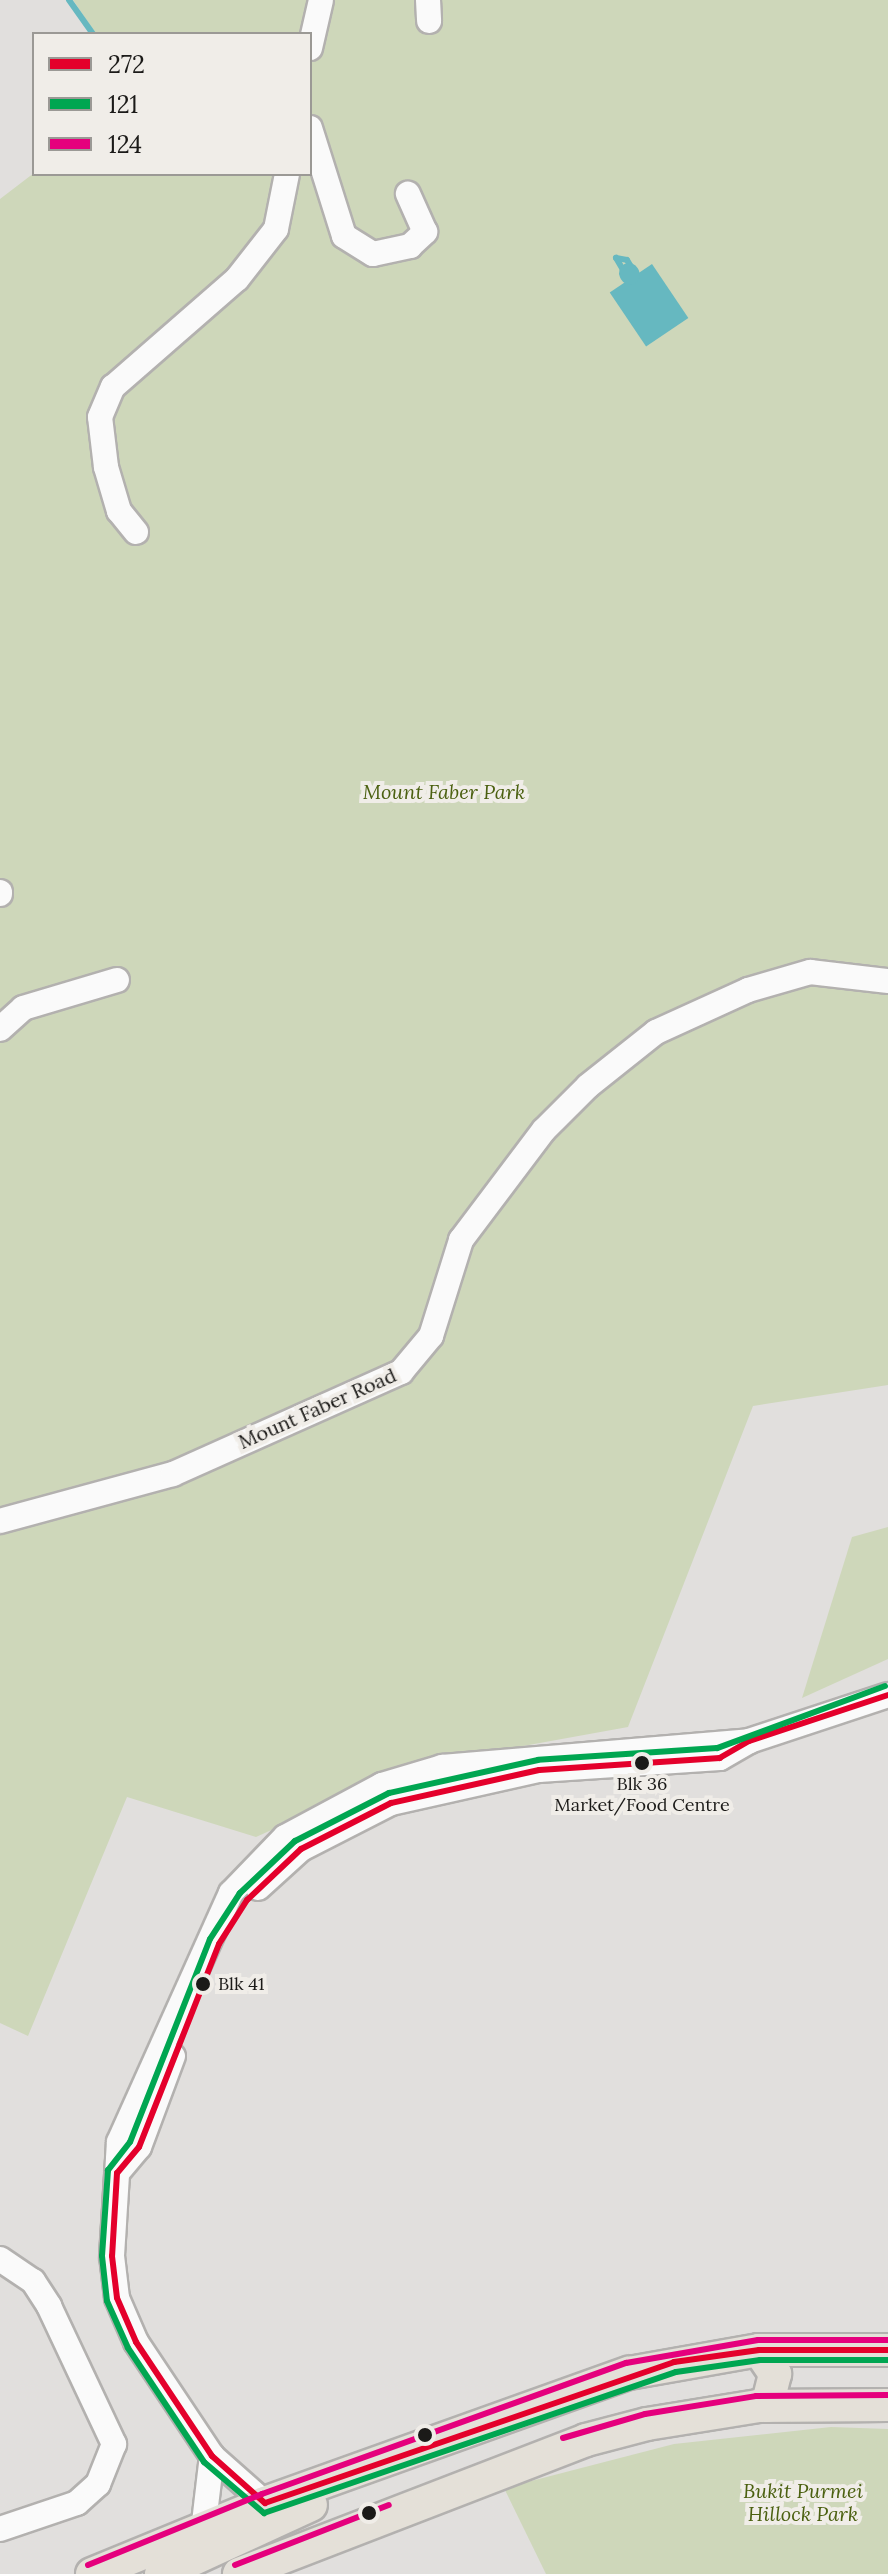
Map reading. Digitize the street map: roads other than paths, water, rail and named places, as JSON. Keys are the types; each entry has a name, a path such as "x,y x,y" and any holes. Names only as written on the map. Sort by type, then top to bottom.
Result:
{"main road":[{"path":"759,2350 775,2374 767,2406"},
{"path":"92,2574 265,2503 386,2464 629,2373 759,2350 888,2350"},
{"path":"239,2574 586,2440 767,2406 888,2405"},
{"path":"161,2574 386,2464"}],"street":[{"path":"312,39 321,0"},
{"path":"312,134 344,236 373,254 410,246 425,232 408,194"},
{"path":"136,532 119,511 106,467 100,417 113,387 237,279 276,229 287,176"},
{"name":"Mount Faber Road","path":"0,1521 173,1474 401,1372 431,1336 451,1242 544,1130 656,1032 748,990 810,972 888,981"},
{"path":"0,1029 23,1008 117,980"},
{"path":"117,2173 139,2147 219,1944 247,1900 331,1830 391,1803 572,1766 720,1758 749,1741 888,1695"},
{"path":"265,2503 212,2456 136,2342 117,2298 119,2142 231,1893 285,1837 382,1785 442,1767 704,1739 749,1741"},
{"path":"442,1767 447,1793"},
{"path":"0,2259 33,2281 49,2306 114,2444 98,2484 77,2503 0,2529"},
{"path":"203,2531 212,2456"}],"water":[{"path":"652,264 688,318 646,346 610,293"}],"waterway":[{"path":"69,0 92,32"},
{"path":"616,258 627,260 633,270 626,275 616,258"}],"place":[{"name":"Blk 36 Market/Food Centre","path":"642,1763"},
{"name":"Blk 41","path":"203,1984"}],"park label":[{"name":"Mount Faber Park","path":"444,791"},
{"name":"Bukit Purmei Hillock Park","path":"803,2502"}]}
